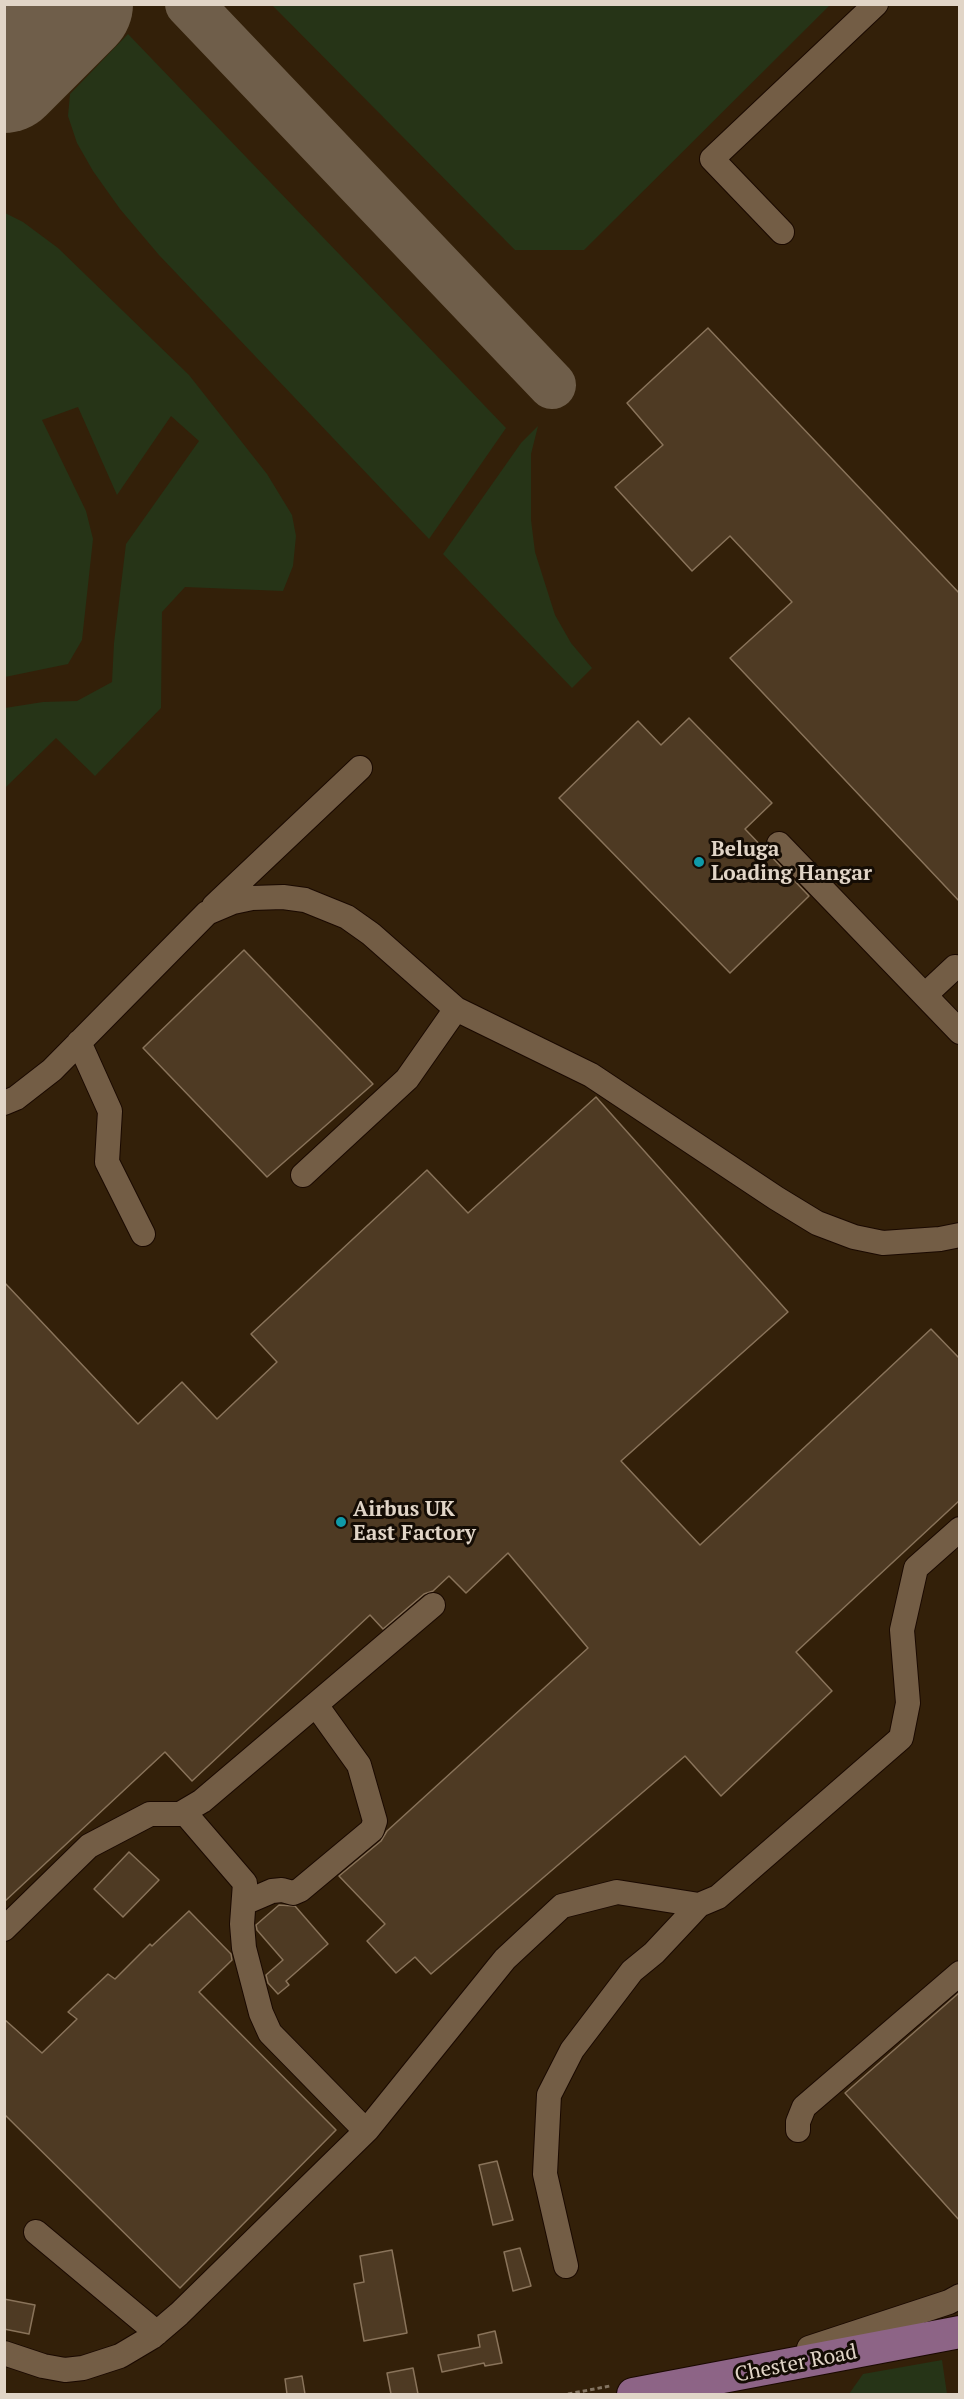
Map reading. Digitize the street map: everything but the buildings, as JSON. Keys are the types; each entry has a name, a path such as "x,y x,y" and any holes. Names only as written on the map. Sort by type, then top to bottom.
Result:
{"main road":[{"name":"Chester Road","path":"633,2394 960,2332"}],"street":[{"path":"782,232 712,159 876,4"},
{"path":"4,1103 35,1085 207,913 360,768"},
{"path":"779,844 960,1032"},
{"path":"207,913 233,902 252,898 283,897 305,900 347,917 370,934 456,1009 591,1075 817,1223 854,1237 883,1243 940,1239 960,1235"},
{"path":"925,995 955,967"},
{"path":"303,1175 406,1079 456,1009"},
{"path":"79,1042 110,1111 107,1162 143,1234"},
{"path":"566,2266 545,2174 549,2095 572,2050 632,1971 654,1953 699,1905 718,1897 901,1738 908,1703 902,1630 916,1568 960,1529"},
{"path":"4,1929 89,1846 150,1814 180,1814 202,1801 434,1605"},
{"path":"244,1903 272,1891 282,1890 293,1893 300,1890 372,1830 375,1821 359,1765 316,1705"},
{"path":"184,1812 245,1883 242,1924 244,1948 261,2013 270,2033 366,2131"},
{"path":"4,2353 43,2366 65,2370 83,2368 120,2356 157,2332 179,2314 366,2131 505,1959 562,1906 617,1892 699,1905"},
{"path":"798,2130 798,2122 804,2107 960,1973"},
{"path":"36,2232 157,2332"},
{"path":"700,2382 877,2327 950,2302 960,2296"}],"green space":[{"path":"272,5 830,5 584,250 515,250"},
{"path":"128,34 506,428 429,539 159,255 120,209 93,171 77,143 68,116 70,94"},
{"path":"5,213 23,222 58,248 189,375 267,474 292,515 296,536 293,566 283,591 185,587 162,612 161,708 95,776 56,738 5,788 5,708 43,702 77,701 112,682 114,643 126,544 199,441 171,416 117,495 78,407 42,420 86,511 93,539 82,640 68,664 5,677"},
{"path":"538,426 531,454 531,520 535,552 555,615 571,643 592,668 572,688 443,554 521,443"},
{"path":"942,2360 947,2394 849,2394 863,2374"}],"taxiway":[{"path":"189,4 552,385"}],"runway":[{"path":"4,74 74,4"}],"place":[{"name":"Beluga Loading Hangar","path":"699,862"},
{"name":"Airbus UK East Factory","path":"341,1522"}]}
